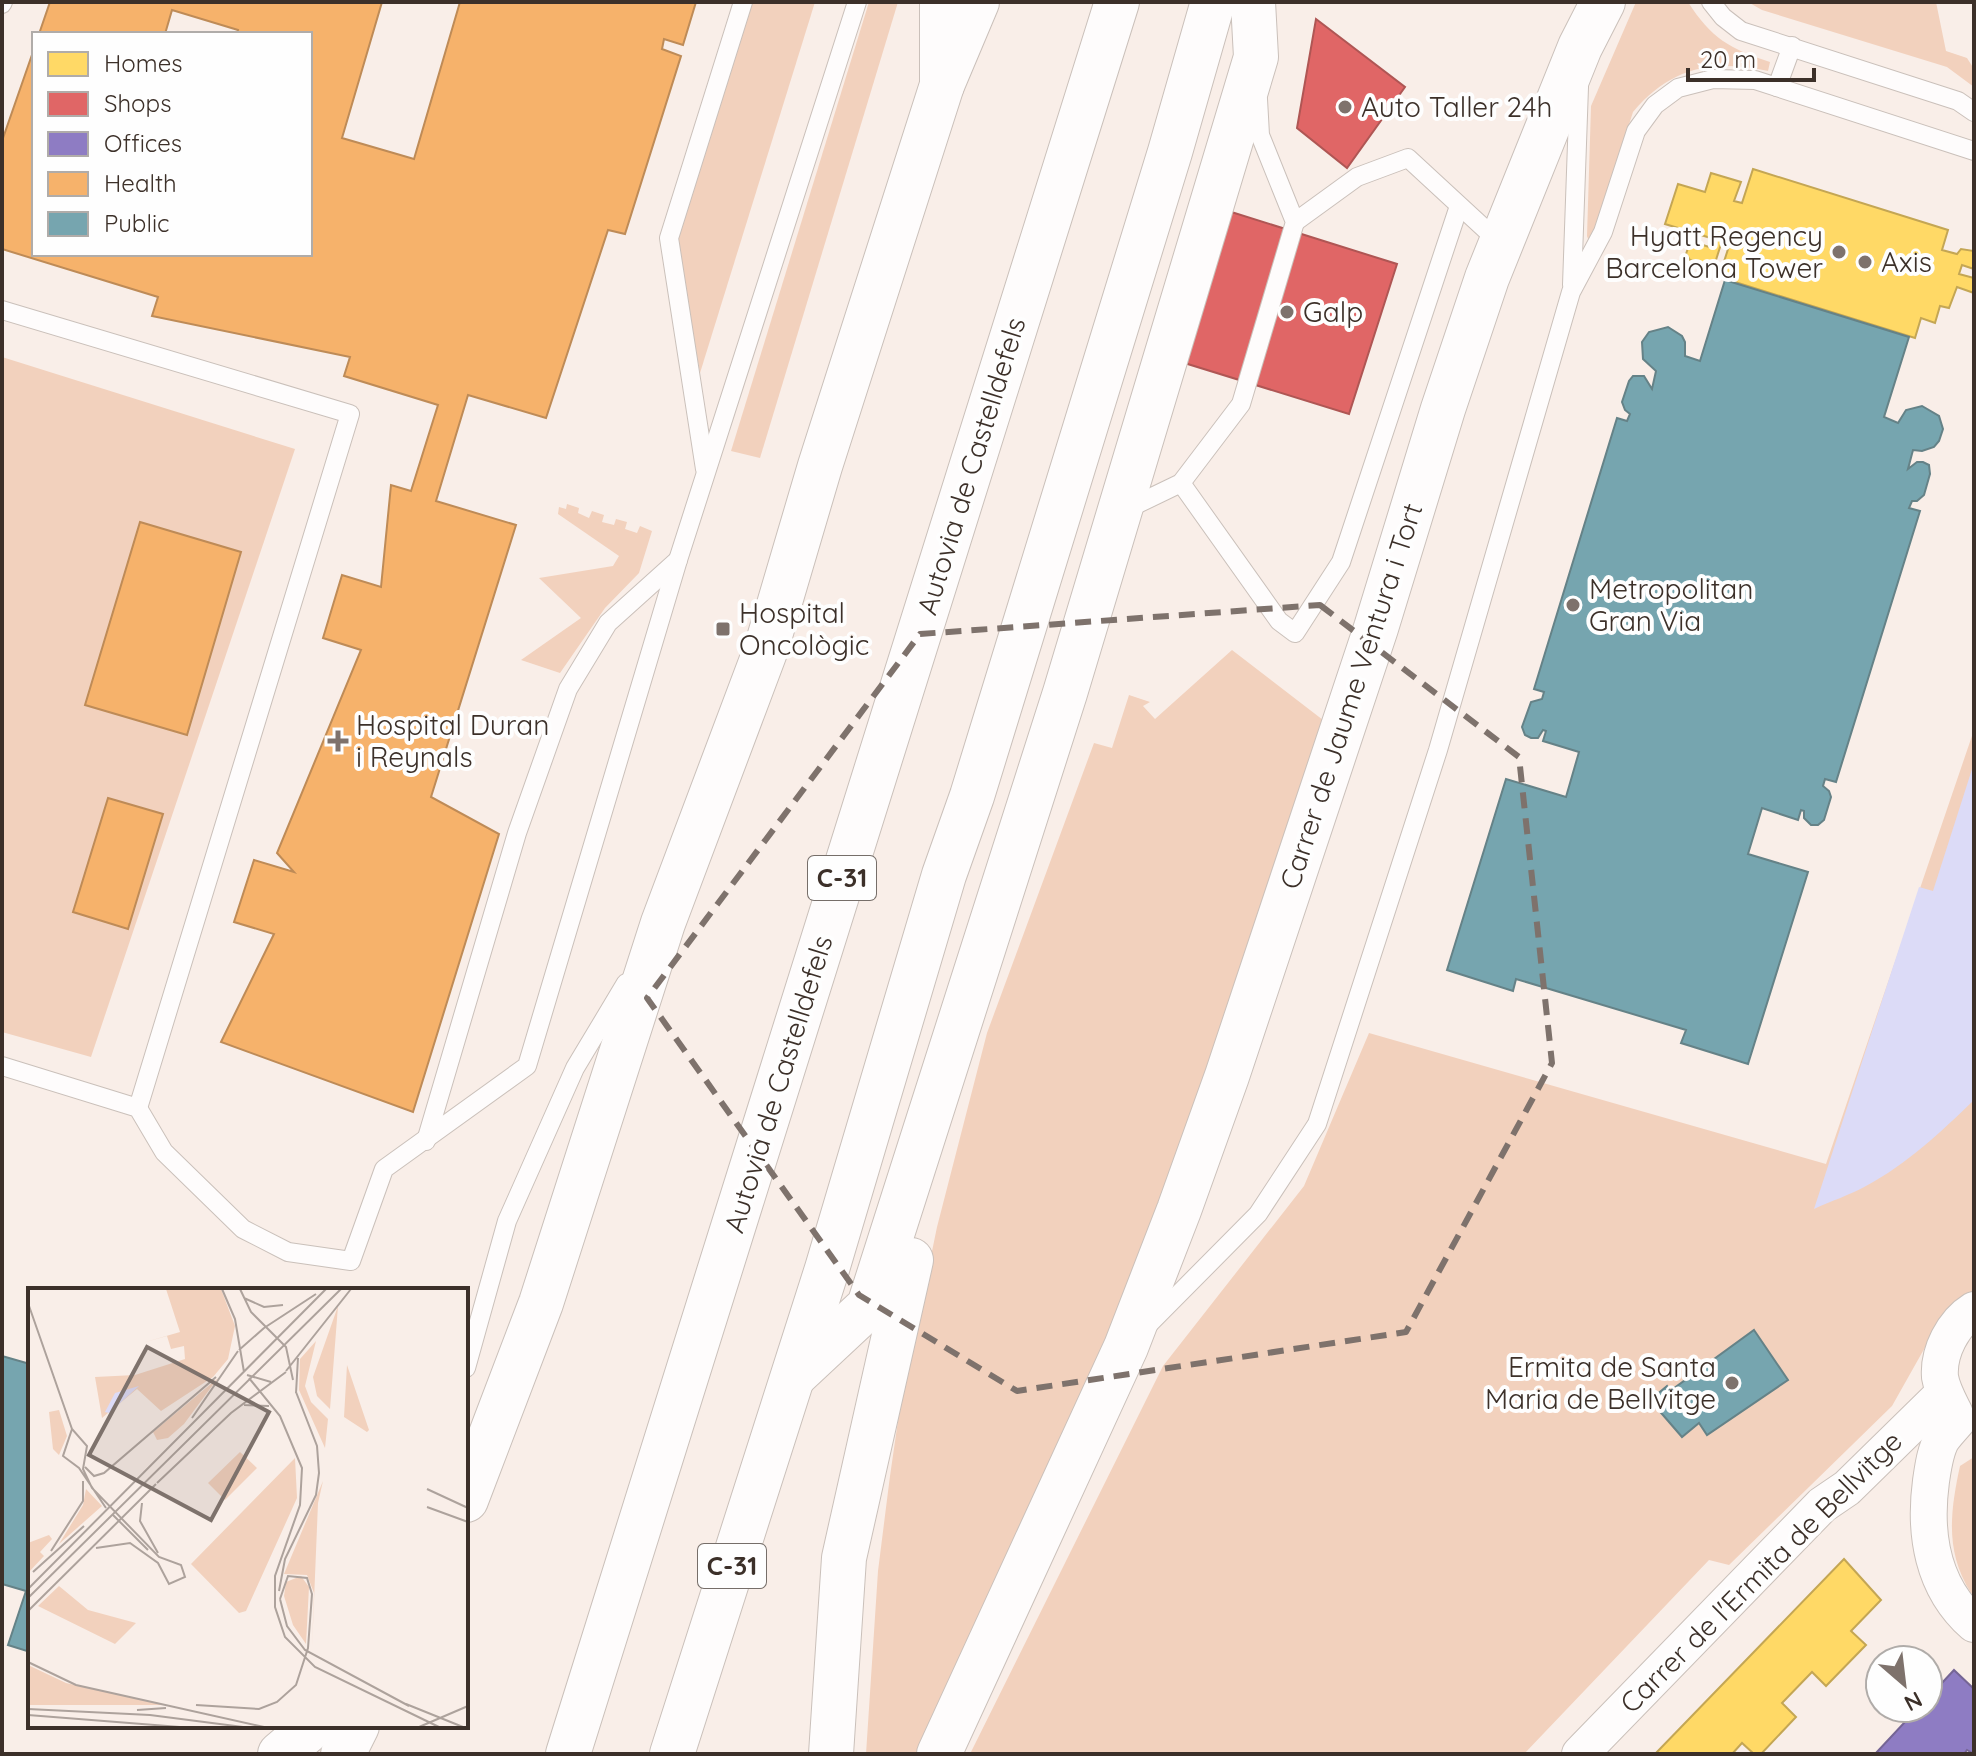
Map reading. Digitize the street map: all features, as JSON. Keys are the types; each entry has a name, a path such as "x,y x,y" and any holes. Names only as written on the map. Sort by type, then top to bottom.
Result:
{"main road":[{"path":"942,2 942,85"},
{"path":"468,1495 541,1303 663,923 766,649 820,466 942,85 977,2"},
{"name":"Autovia de Castelldefels","path":"568,1754 1117,2"},
{"name":"C-31","path":"672,1754 832,1254 944,875 991,736 1213,2"},
{"path":"792,1378 869,1306 1121,512 1256,57 1253,2"},
{"name":"Carrer de Jaume Ventura i Tort","path":"939,1754 1126,1347 1209,1128 1376,628 1464,343 1580,47 1603,2"},
{"path":"831,1754 844,1558 972,985 944,875"},
{"path":"280,1754 311,1728"},
{"path":"343,1754 356,1728"}],"street":[{"path":"1959,1416 1940,1377 1942,1354 1950,1336 1966,1315 1974,1310"},
{"name":"Carrer de l'Ermita de Bellvitge","path":"1959,1416 1941,1441 1933,1465 1928,1504 1930,1548 1937,1572 1970,1614"},
{"name":"Carrer de l'Ermita de Bellvitge","path":"1580,1754 1822,1505 1959,1416"}],"lane":[{"path":"706,475 669,238 743,2"},
{"path":"2,1066 138,1108 164,1152 243,1229 288,1252 351,1261 384,1169 527,1066 678,560 857,2"},
{"path":"1711,2 1723,17 1741,31 1958,101 1974,112"},
{"path":"1777,87 1792,46"},
{"name":"Carrer de Jaume Ventura i Tort","path":"1571,292 1580,47"},
{"path":"1256,57 1260,135 1295,222"},
{"name":"Carrer de Jaume Ventura i Tort","path":"1126,1347 1258,1214 1317,1124 1438,750 1571,292 1603,232 1636,131 1655,105 1678,88 1713,79 1755,80 1974,151"},
{"path":"1121,512 1181,483 1241,404 1295,222 1357,177 1408,158 1501,244"},
{"path":"1181,483 1279,621 1295,633 1341,562 1459,206"},
{"path":"2,310 350,414 138,1108"},
{"path":"426,1141 517,833 568,689 608,623 678,560"},
{"path":"468,1361 507,1221 556,1110 575,1068 663,923"}],"highlighted area":[{"path":"1320,605 1519,757 1552,1063 1406,1332 1017,1391 859,1295 647,998 920,634"}],"shaded area":[{"path":"751,2 815,2 700,373 677,241"},
{"path":"869,2 898,2 760,458 731,451"},
{"path":"1636,2 1688,2 1705,25 1723,41 1770,62 1768,71 1729,66 1694,70 1662,85 1647,97 1633,112 1590,245 1587,236 1591,106"},
{"path":"1748,2 1936,2 1946,51 1967,58 1974,69 1974,87 1947,67 1762,10"},
{"path":"2,357 295,449 91,1057 2,1032"},
{"path":"567,504 579,508 578,513 589,518 592,511 604,515 602,522 614,525 616,519 627,522 625,529 637,533 640,526 652,531 639,573 605,608 560,673 521,660 581,618 539,578 613,566 619,556 558,514 559,507 566,509"},
{"path":"1232,650 1323,720 1105,1371 920,1754 866,1754 878,1571 900,1407 937,1227 987,1033 1094,743 1112,748 1129,695 1150,702 1143,706 1155,719"},
{"path":"1974,730 1974,1294 1941,1319 1892,1406 1729,1565 1709,1560 1524,1754 970,1754 1163,1366 1304,1186 1369,1033 1826,1164"},
{"path":"1974,1457 1974,1592 1971,1593 1953,1547 1952,1516 1960,1466"}],"water":[{"path":"1974,763 1974,1100 1896,1168 1860,1189 1814,1209 1919,887 1933,891"}],"building: Homes":[{"name":"Hyatt Regency Barcelona Tower","path":"1753,169 1948,230 1942,250 1957,254 1961,249 1974,251 1974,269 1962,265 1959,274 1974,278 1974,293 1957,287 1949,308 1940,306 1935,323 1921,318 1915,338 1719,277 1730,243 1722,241 1715,263 1711,265 1690,260 1686,254 1689,245 1697,243 1712,248 1714,239 1665,224 1678,184 1705,192 1711,173 1741,182 1734,201 1742,203"},
{"path":"1844,1559 1881,1600 1851,1631 1865,1644 1864,1647 1826,1686 1812,1672 1782,1703 1796,1717 1761,1754 1754,1754 1742,1743 1732,1754 1655,1754"}],"building: Shops":[{"name":"Auto Taller 24h","path":"1316,19 1405,87 1347,168 1297,128"},
{"name":"Galp","path":"1225,210 1397,264 1349,414 1178,361"}],"building: Offices":[{"path":"1954,1670 1974,1689 1974,1754 1967,1750 1964,1754 1875,1754 1903,1724 1944,1724 1944,1681"}],"building: Health":[{"path":"50,2 382,2 342,138 414,159 460,2 696,2 683,45 664,39 662,49 681,56 625,234 608,230 546,418 468,395 436,501 516,525 431,797 499,834 413,1112 221,1042 274,934 234,922 254,860 294,872 277,853 361,650 323,638 342,575 381,587 391,485 411,491 438,405 344,376 350,357 152,316 158,297 2,249 2,141 32,55 32,256 312,256 312,32 238,32 172,10 166,32 40,32"},
{"path":"140,522 241,552 187,735 85,705"},
{"path":"108,798 163,814 128,929 73,912"}],"building: Public":[{"path":"1725,280 1909,337 1884,417 1898,423 1906,410 1922,406 1939,416 1943,429 1934,447 1913,450 1908,469 1917,462 1923,462 1929,465 1930,474 1924,495 1912,501 1909,508 1920,511 1836,782 1825,779 1823,786 1831,797 1824,820 1818,825 1811,825 1804,818 1804,811 1801,810 1798,820 1762,808 1748,854 1808,872 1748,1064 1681,1043 1686,1030 1516,979 1513,991 1447,970 1506,779 1566,797 1579,752 1543,741 1546,731 1543,730 1538,738 1531,738 1525,735 1522,727 1531,702 1542,699 1544,692 1534,689 1617,418 1627,421 1630,414 1622,402 1629,381 1633,376 1644,376 1652,389 1656,371 1643,359 1642,342 1649,332 1668,327 1682,336 1685,356 1700,361"},
{"name":"Ermita de Santa Maria de Bellvitge","path":"1754,1330 1788,1380 1707,1435 1699,1423 1682,1437 1650,1400 1667,1386 1670,1391"},
{"path":"2,1356 28,1363 28,1651 8,1645 26,1591 2,1584"}],"place":[{"name":"Auto Taller 24h","path":"1345,107"},
{"name":"Hyatt Regency Barcelona Tower","path":"1839,252"},
{"name":"Axis","path":"1865,262"},
{"name":"Galp","path":"1287,312"},
{"name":"Metropolitan Gran Via","path":"1573,605"},
{"name":"Hospital Oncològic","path":"723,629"},
{"name":"Hospital Duran i Reynals","path":"338,741"},
{"name":"Ermita de Santa Maria de Bellvitge","path":"1732,1383"}]}
